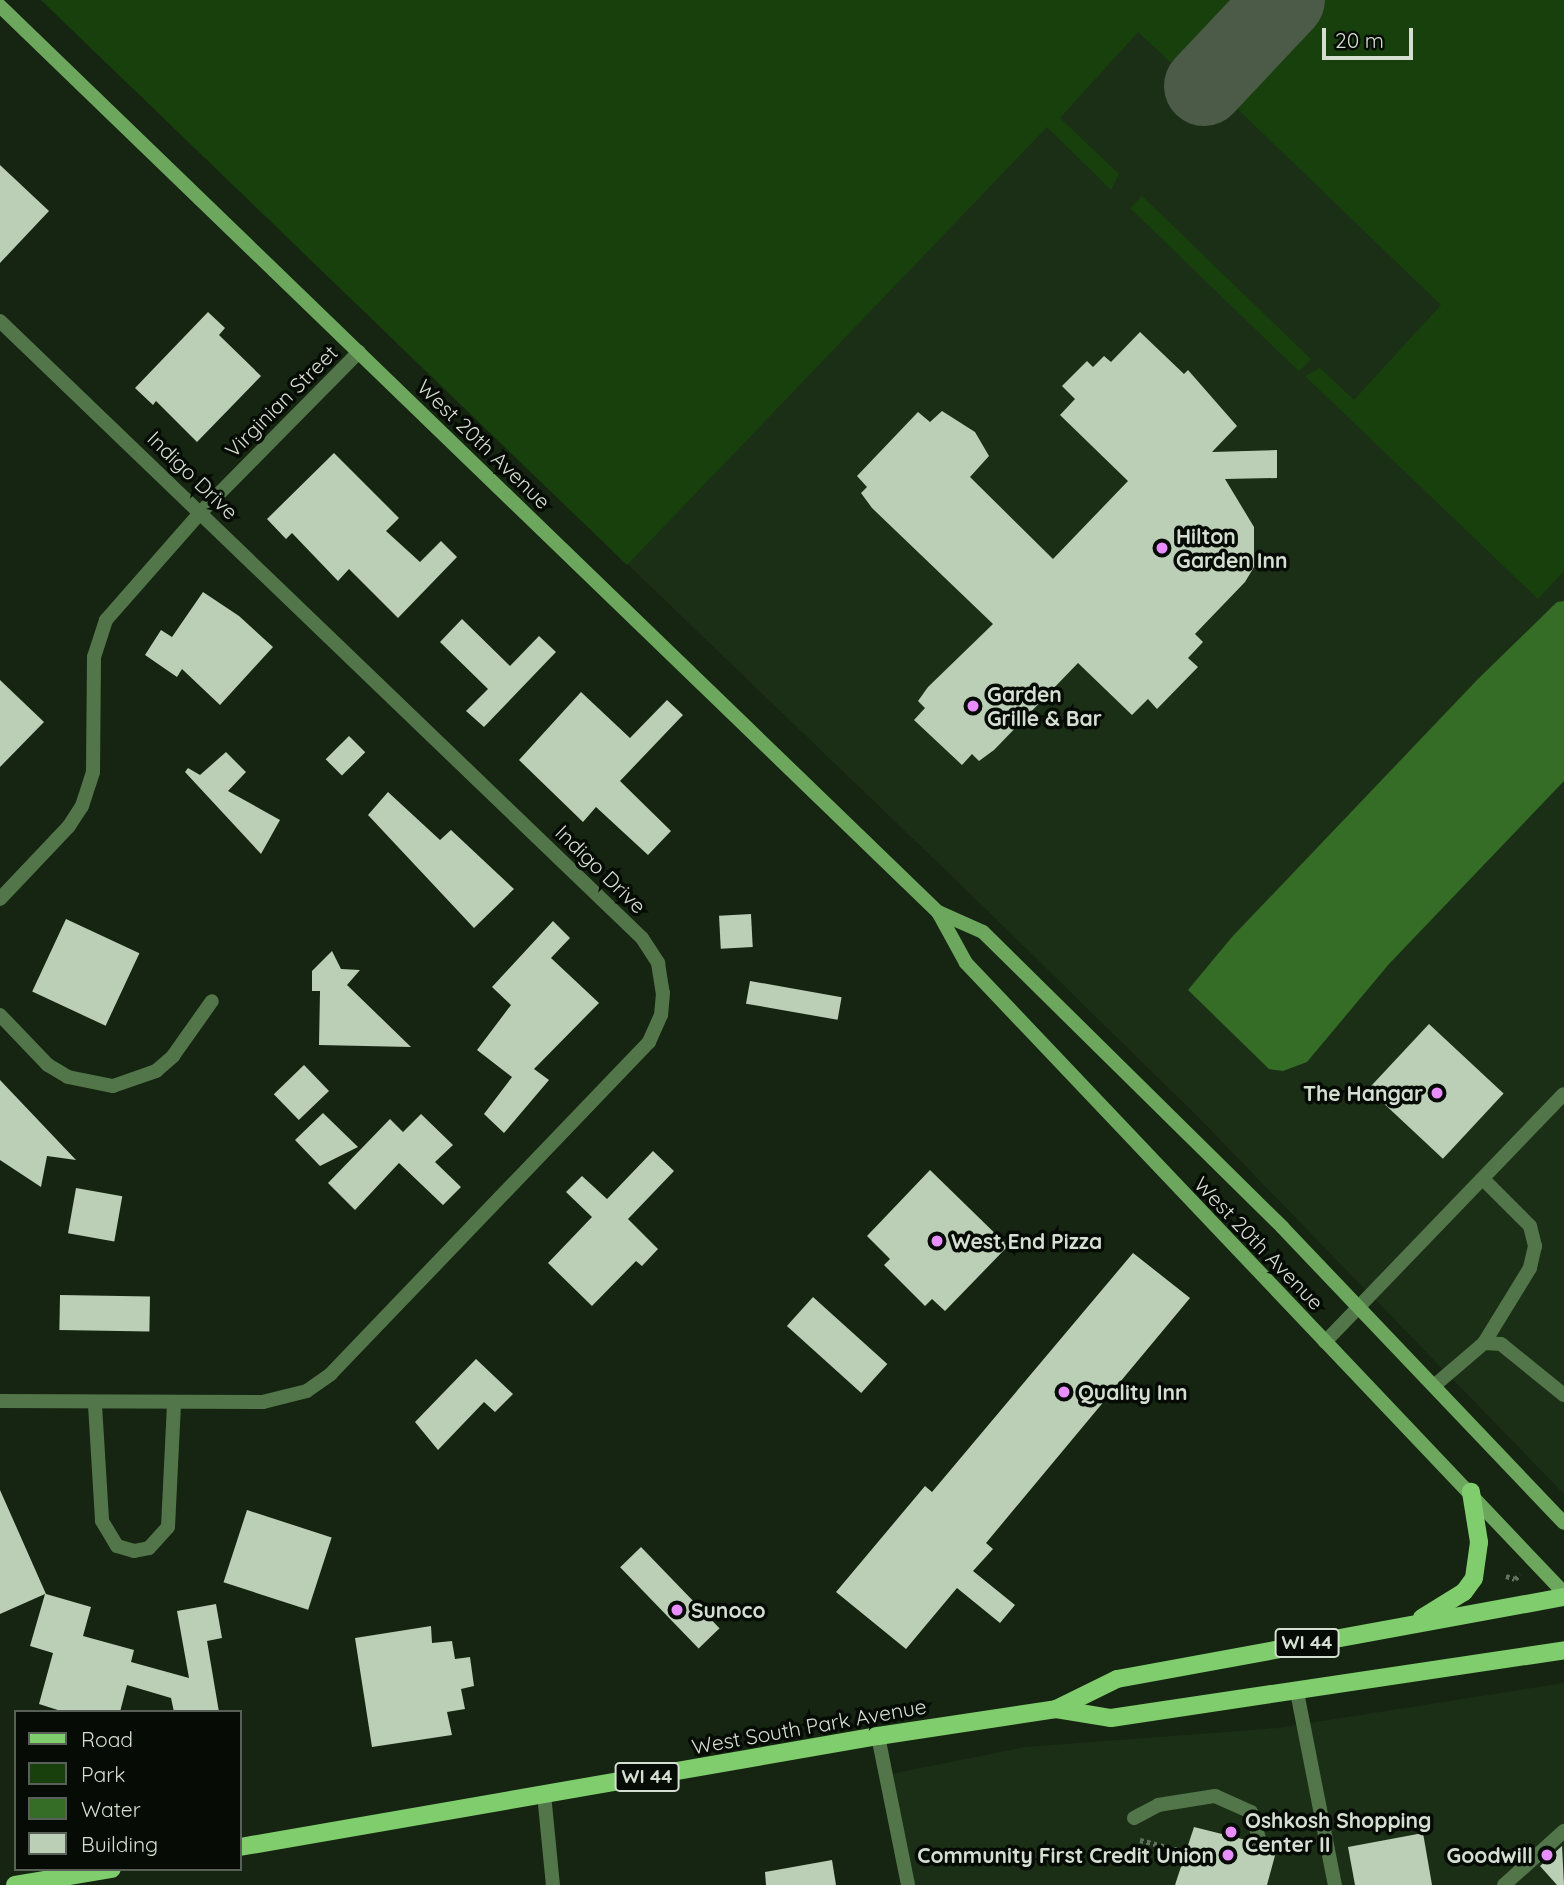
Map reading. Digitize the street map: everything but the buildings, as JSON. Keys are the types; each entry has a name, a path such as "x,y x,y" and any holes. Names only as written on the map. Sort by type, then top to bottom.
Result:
{"main road":[{"name":"West 20th Avenue","path":"0,6 938,912 966,963 1471,1492 1564,1595"},
{"name":"West 20th Avenue","path":"938,912 983,932 1360,1307 1564,1523"},
{"path":"1415,1622 1464,1592 1474,1578 1479,1542 1471,1492"},
{"name":"West South Park Avenue","path":"1056,1709 1117,1679 1564,1595"},
{"name":"West South Park Avenue","path":"242,1847 878,1735 1056,1709 1111,1718 1564,1650"},
{"path":"15,1885 100,1871"}],"street":[{"name":"Indigo Drive","path":"0,321 642,938 657,963 663,993 661,1015 649,1042 331,1374 307,1391 281,1399 174,1404 95,1405 0,1401"},
{"name":"Virginian Street","path":"0,898 69,826 82,806 93,772 94,657 106,620 201,512 359,352"},
{"path":"0,1015 48,1065 68,1077 113,1086 156,1071 173,1056 212,1001"},
{"path":"1325,1342 1564,1094"},
{"path":"1435,1385 1484,1343 1530,1268 1535,1246 1530,1226 1483,1179"},
{"path":"1484,1343 1501,1344 1564,1395"},
{"path":"95,1405 102,1521 117,1546 134,1551 149,1548 168,1527 174,1404"},
{"path":"1297,1692 1335,1885"},
{"path":"878,1735 908,1885"},
{"path":"544,1794 554,1885"},
{"path":"1134,1818 1158,1805 1215,1796 1241,1804 1251,1812 1261,1844"},
{"path":"1504,1885 1564,1831"}],"path":[{"path":"1506,1576 1515,1578 1520,1574"},
{"path":"1129,1837 1183,1851"}],"shaded area":[{"path":"41,0 1564,0 1564,1494 1196,1115 987,910"},
{"name":"Oshkosh Shopping Center II","path":"1564,1683 1564,1885 908,1885 886,1775 1025,1747 1278,1728"}],"green space":[{"path":"41,0 1254,0 1184,75 1138,32 1060,118 1119,174 1111,190 1047,127 627,565"},
{"path":"1315,0 1564,0 1564,571 1538,599 1305,376 1320,368 1354,400 1441,305 1223,95"},
{"path":"1142,196 1311,359 1299,371 1130,208"}],"water":[{"path":"1564,601 1564,781 1389,964 1307,1062 1283,1071 1269,1069 1188,990 1232,937 1478,679 1557,602"}],"taxiway":[{"path":"1204,86 1285,0"}],"place":[{"name":"Hilton Garden Inn","path":"1162,548"},
{"name":"Garden Grille & Bar","path":"973,706"},
{"name":"The Hangar","path":"1437,1093"},
{"name":"West End Pizza","path":"937,1241"},
{"name":"Quality Inn","path":"1064,1392"},
{"name":"Sunoco","path":"677,1610"},
{"name":"Oshkosh Shopping Center II","path":"1231,1832"},
{"name":"Community First Credit Union","path":"1228,1855"},
{"name":"Goodwill","path":"1547,1855"}]}
